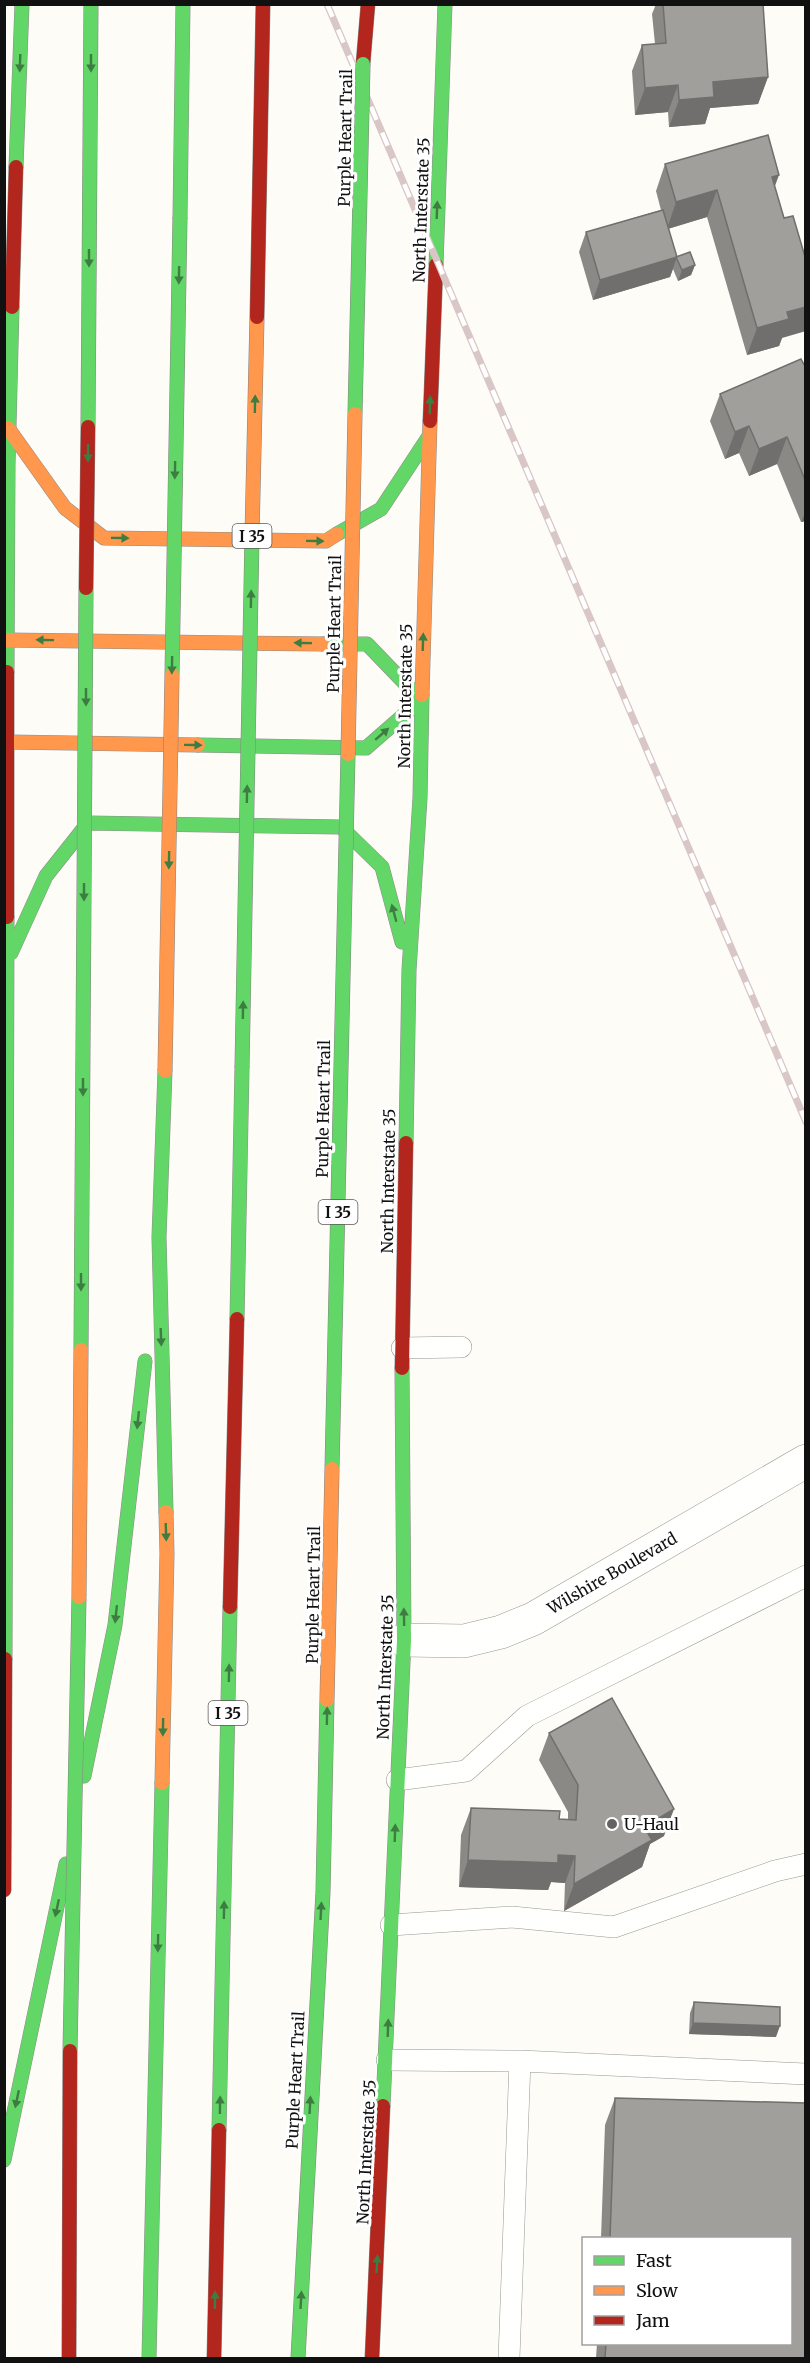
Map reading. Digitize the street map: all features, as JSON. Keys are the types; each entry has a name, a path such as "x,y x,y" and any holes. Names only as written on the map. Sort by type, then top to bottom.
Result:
{"main road":[{"path":"4,1890 6,1671 5,640 8,428 22,4"},
{"path":"69,2358 68,2128 78,1679 91,4"},
{"path":"149,2358 167,1554 159,1237 165,1071 183,4"},
{"name":"I 35","path":"214,2358 263,4"},
{"name":"Purple Heart Trail","path":"298,2358 323,1892 363,4"},
{"path":"363,64 368,4"},
{"name":"North Interstate 35","path":"372,2358 404,1640 402,1348 409,970 420,798 429,435 445,4"},
{"path":"8,428 65,508 104,538 326,541 381,509 429,435"},
{"path":"5,640 367,644 421,700 366,748 6,742"},
{"path":"6,965 46,876 88,823 342,827 382,867 409,970"},
{"path":"4,2160 115,1625 159,1237"}],"street":[{"name":"Wilshire Boulevard","path":"404,1640 464,1641 501,1632 533,1619 806,1461"}],"lane":[{"path":"402,1348 461,1347"},
{"path":"397,1780 466,1771 527,1716 806,1576"},
{"path":"391,1925 512,1917 614,1927 775,1871 806,1864"},
{"path":"387,2060 520,2061 806,2073"},
{"path":"509,2358 520,2061"}],"building":[{"path":"663,4 763,4 768,77 713,82 714,97 679,100 678,85 645,88 642,45 666,43"},
{"path":"768,135 779,175 772,177 784,218 793,216 806,260 806,307 787,312 789,319 757,328 717,190 676,202 665,164"},
{"path":"663,210 677,257 600,280 586,232"},
{"path":"690,252 695,265 682,270 676,257"},
{"path":"801,359 806,368 806,482 787,437 759,449 749,426 735,432 720,394"},
{"name":"U-Haul","path":"612,1698 674,1809 644,1827 652,1840 574,1884 575,1856 558,1855 558,1863 468,1860 471,1808 560,1811 559,1819 576,1820 578,1785 549,1733"},
{"path":"694,2002 780,2007 780,2026 693,2023"},
{"path":"615,2098 806,2103 806,2358 605,2358 606,2345 792,2345 792,2237 610,2237"}],"railway":[{"path":"327,4 806,1122"}],"traffic: fast":[{"path":"16,167 22,4"},
{"path":"88,427 91,4"},
{"path":"180,217 183,4"},
{"path":"436,265 445,4"},
{"path":"355,414 363,64"},
{"path":"172,675 180,217"},
{"path":"7,672 8,465 12,307"},
{"path":"337,534 381,509 429,436"},
{"path":"242,1068 252,536"},
{"path":"81,1350 86,588"},
{"path":"323,644 367,644 421,700"},
{"path":"406,1143 409,970 420,798 422,695"},
{"path":"198,745 366,748 421,700"},
{"path":"332,1469 348,754"},
{"path":"11,953 46,876 88,823 341,827 382,867 402,942"},
{"path":"5,1659 7,917"},
{"path":"237,1319 242,1068"},
{"path":"165,1071 159,1237 166,1512"},
{"path":"84,1776 115,1625 145,1361"},
{"path":"383,2106 404,1640 402,1368"},
{"path":"70,2051 79,1597"},
{"path":"219,2130 230,1607"},
{"path":"298,2358 323,1892 327,1700"},
{"path":"149,2358 162,1783"},
{"path":"4,2160 66,1864"}],"traffic: slow":[{"path":"252,536 257,317"},
{"path":"348,754 355,414"},
{"path":"422,695 430,421"},
{"path":"8,428 65,508 104,538 326,541 337,534"},
{"path":"6,640 323,644"},
{"path":"165,1071 172,675"},
{"path":"8,742 198,745"},
{"path":"79,1597 81,1350"},
{"path":"327,1700 332,1469"},
{"path":"162,1783 166,1512"}],"traffic: jam":[{"path":"257,317 263,4"},
{"path":"363,64 368,4"},
{"path":"12,307 16,167"},
{"path":"430,421 436,265"},
{"path":"86,588 88,427"},
{"path":"7,672 7,917"},
{"path":"402,1368 406,1143"},
{"path":"230,1607 237,1319"},
{"path":"4,1890 5,1659"},
{"path":"69,2358 70,2051"},
{"path":"372,2358 383,2106"},
{"path":"214,2358 219,2130"}],"place":[{"name":"U-Haul","path":"612,1824"}]}
